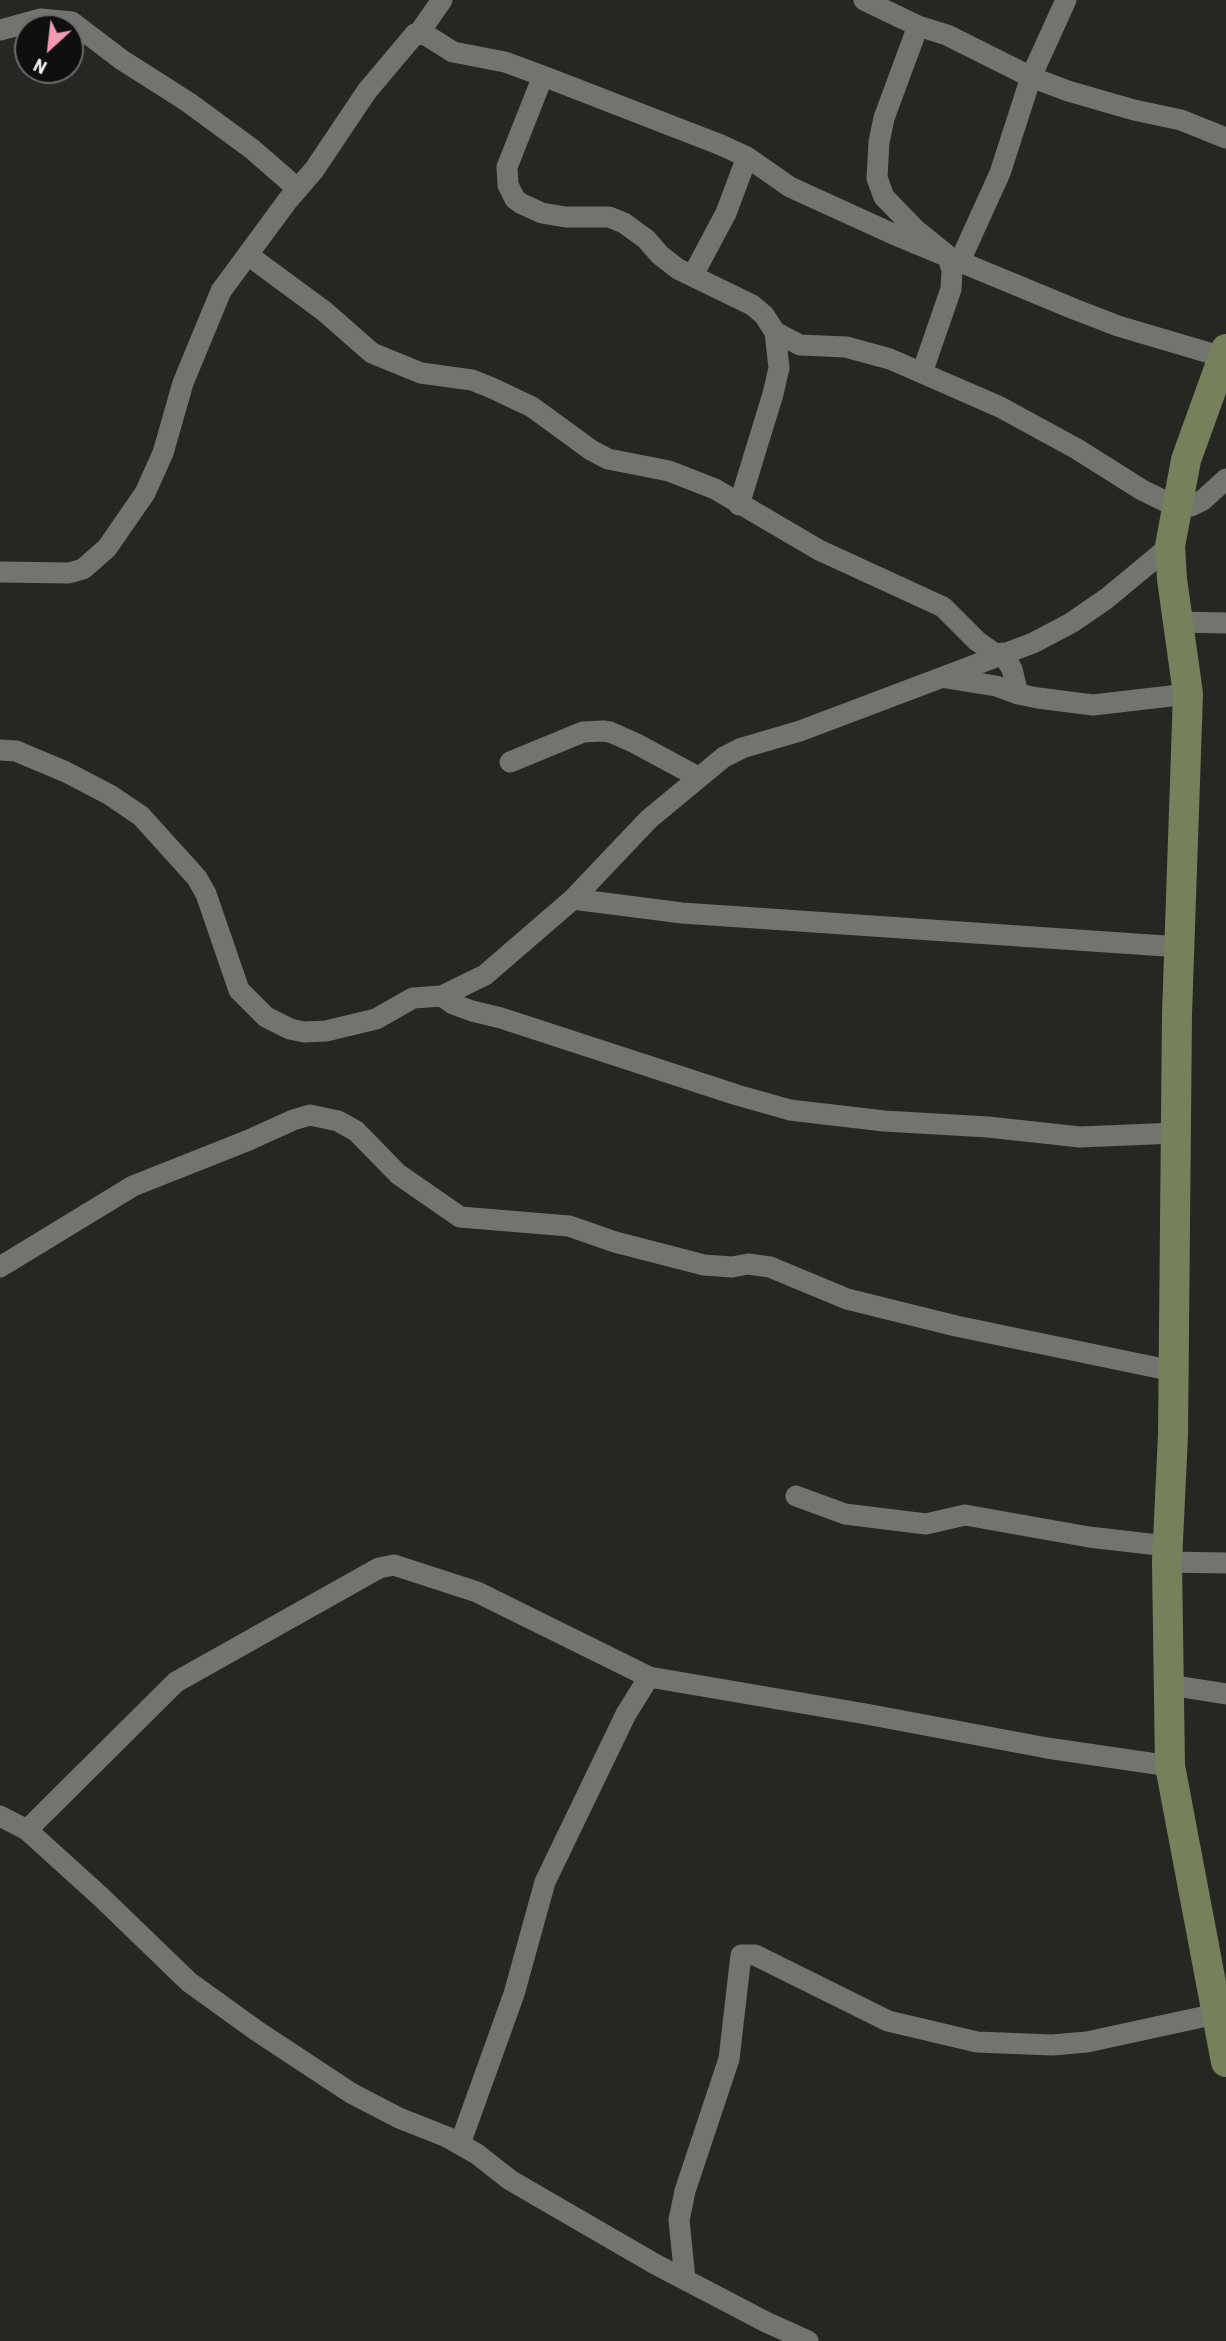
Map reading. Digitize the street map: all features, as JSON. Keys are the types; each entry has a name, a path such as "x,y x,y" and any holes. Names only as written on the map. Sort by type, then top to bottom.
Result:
{"street":[{"path":"0,572 69,573 83,569 107,548 145,494 163,453 183,383 221,291 314,170 367,91 410,39 419,33 442,0"},
{"path":"864,0 918,26 947,35 1031,77 1081,94 1181,120 1226,138"},
{"path":"922,373 950,289 953,258 1000,173 1031,77 1066,0"},
{"path":"0,30 41,19 72,22 122,60 252,149 298,189"},
{"path":"918,26 884,118 879,142 877,178 884,197 893,207 916,230 953,258"},
{"path":"419,33 453,52 505,62 747,157 790,187 893,234 1118,326 1225,353 1186,460 1170,546 1177,622 1188,694 1167,1554 1170,1766 1226,2062"},
{"path":"543,76 507,167 508,185 512,194 522,204 542,213 565,217 609,218 624,223 678,269 751,304 764,315 775,332 779,368 739,505"},
{"path":"693,275 726,213 747,157"},
{"path":"248,255 324,311 372,353 421,373 472,380 492,388 533,407 591,450 608,459 684,477 715,489 819,550 943,607 977,641 999,654 1012,669 1018,694"},
{"path":"775,332 800,345 846,347 890,359 1000,407 1077,449 1142,490 1177,507 1191,506 1203,500 1226,479"},
{"path":"779,368 789,353 800,345"},
{"path":"0,750 16,751 43,761 110,795 141,816 197,878 206,894 239,990 266,1017 290,1029 304,1032 326,1031 376,1019 413,998 442,996 485,975 573,899 649,819 724,757 1033,643 1071,623 1106,599 1170,546"},
{"path":"1177,622 1226,623"},
{"path":"944,678 996,686 1018,694 1093,705 1188,694"},
{"path":"510,762 583,732 603,731 635,743 698,777"},
{"path":"667,762 724,757"},
{"path":"573,899 682,913 1180,947"},
{"path":"442,996 472,1012 511,1021 737,1096 790,1110 884,1121 1080,1137 1176,1133"},
{"path":"0,1267 133,1186 310,1115 338,1121 356,1131 398,1174 460,1217 569,1226 615,1242 704,1265 732,1267 748,1264 770,1267 846,1299 957,1326 1173,1371"},
{"path":"796,1496 845,1514 926,1524 965,1515 1226,1563"},
{"path":"27,1830 176,1682 379,1568 394,1565 477,1592 649,1677 1047,1748 1170,1766"},
{"path":"460,2144 514,1994 545,1882 626,1714 649,1677"},
{"path":"1168,1685 1226,1694"},
{"path":"0,1816 27,1830 189,1982 351,2093 460,2144 510,2180 655,2264 808,2341"},
{"path":"685,2279 679,2220 685,2190 729,2059 741,1955 755,1955 887,2021 977,2042 1052,2045 1087,2042 1216,2014"}]}
